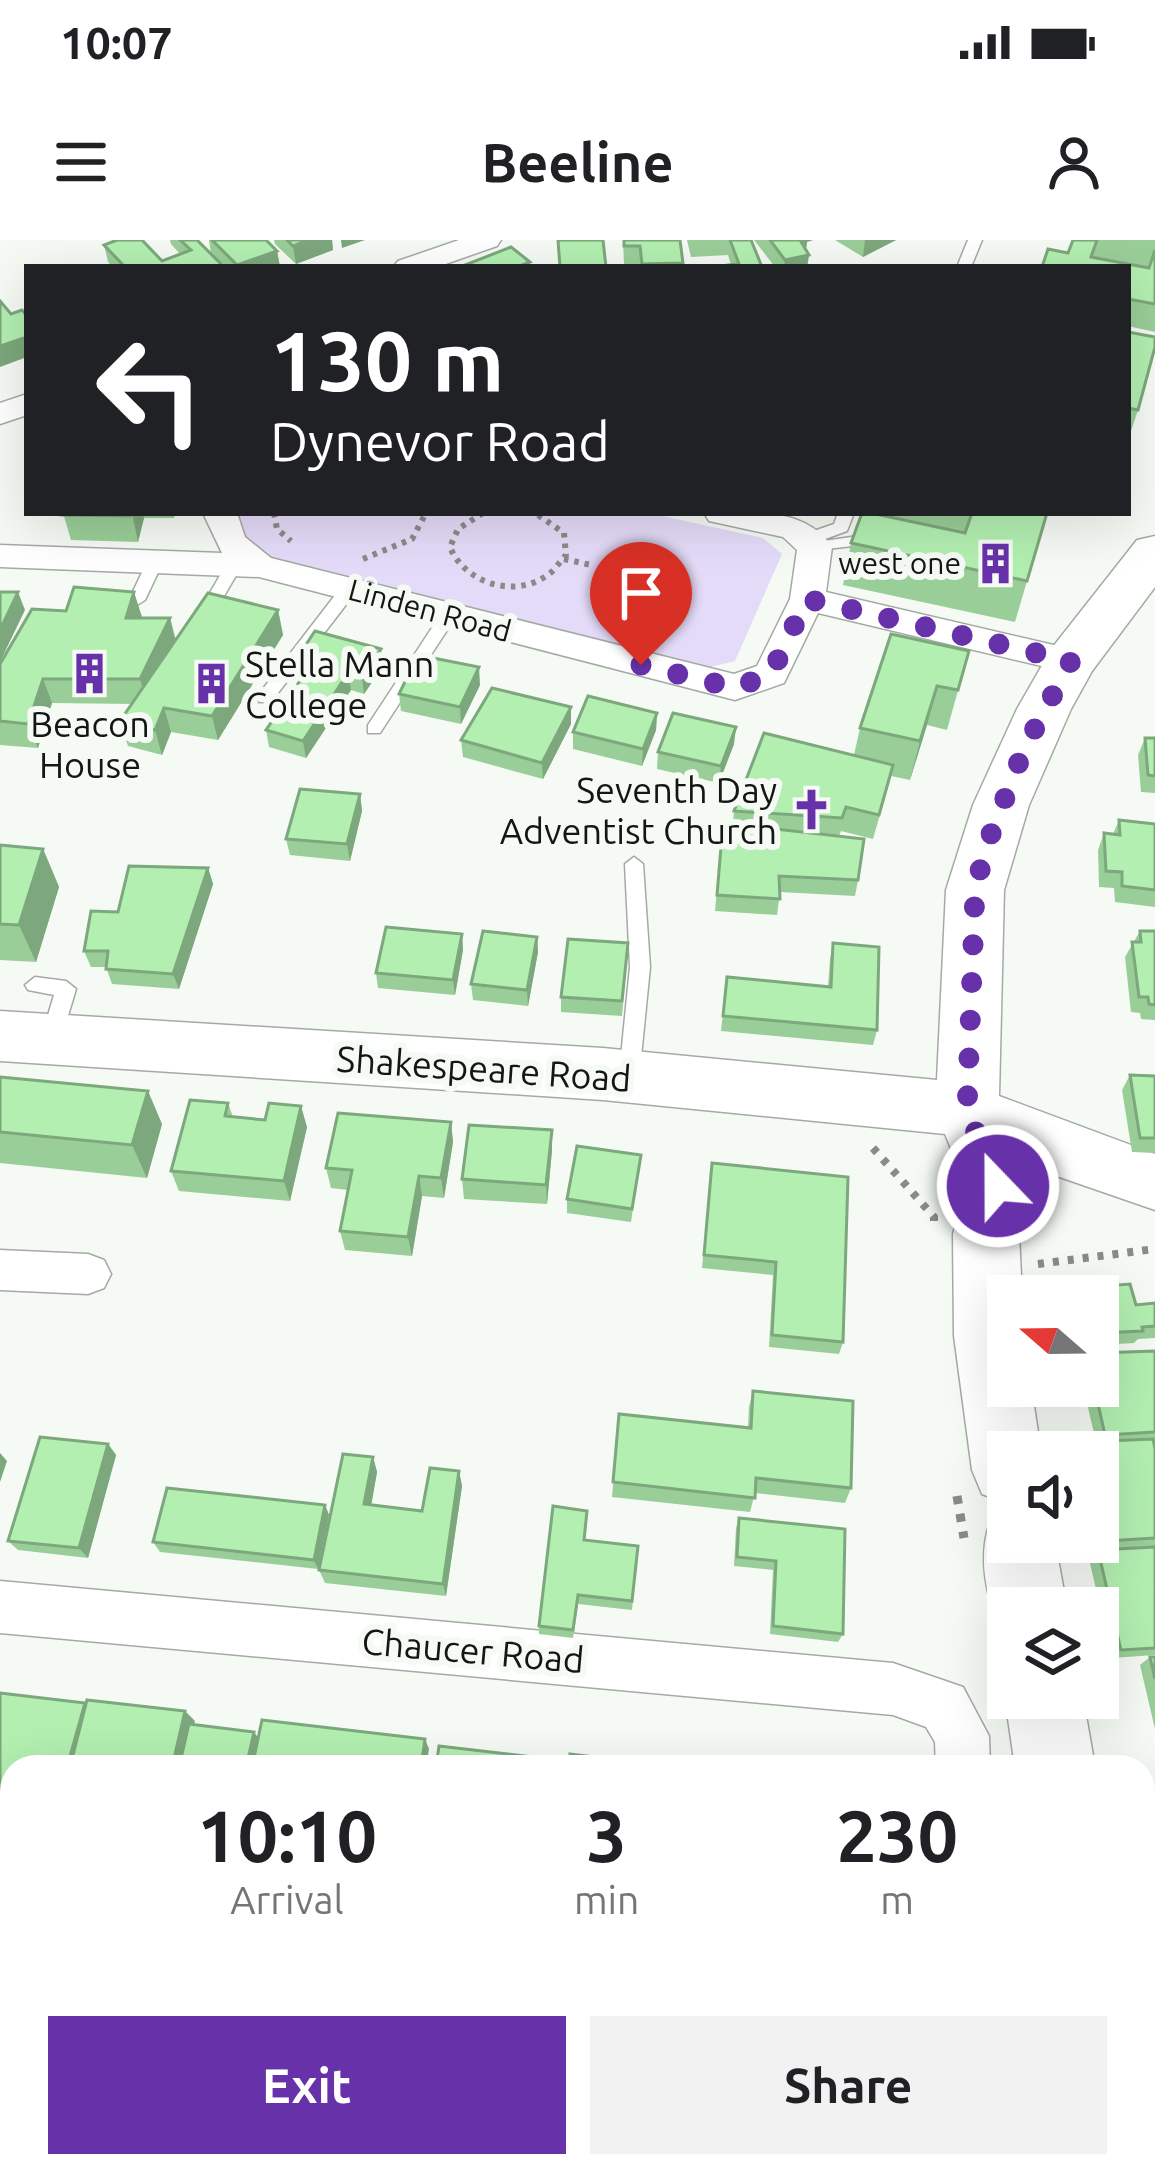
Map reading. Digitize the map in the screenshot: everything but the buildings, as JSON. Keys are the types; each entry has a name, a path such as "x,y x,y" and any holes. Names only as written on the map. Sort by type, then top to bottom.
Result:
{"main road":[{"path":"1004,1431 986,1234 998,1186 967,1111 975,890 1016,767 1071,661 1155,552"},
{"name":"Shakespeare Road","path":"29,1020 967,1111 1155,1186"},
{"path":"998,1186 1155,1186"},
{"path":"1047,1719 1053,1755"}],"street":[{"path":"417,264 488,240"},
{"path":"221,516 230,542 247,566"},
{"path":"735,516 794,529 813,543"},
{"name":"Linden Road","path":"0,556 348,573 448,615 735,688 771,674 807,599 813,543"},
{"path":"807,599 1071,661"},
{"path":"0,1270 88,1274"},
{"name":"Chaucer Road","path":"0,1606 893,1689 944,1706 962,1736 963,1755"}],"lane":[{"path":"813,543 841,527 845,516"},
{"path":"813,543 865,540 873,516"},
{"path":"137,600 154,564"},
{"path":"199,625 247,566"},
{"path":"265,698 348,573"},
{"path":"374,730 448,615"},
{"path":"629,1077 640,967 634,864"}],"path":[{"path":"348,573 366,559 399,548 421,529 425,516"},
{"path":"478,516 457,529 449,550 456,566 471,579 520,586 550,574 564,559 568,544 564,533 539,516"},
{"path":"564,559 591,565"},
{"path":"866,1140 934,1217 936,1240"},
{"path":"1031,1267 1094,1254 1155,1249"}],"shaded area":[{"path":"238,516 663,516 763,538 782,554 735,661 710,667 276,560 247,540"}],"place":[{"name":"west one","path":"995,563"},
{"name":"Beacon House","path":"90,673"},
{"name":"Stella Mann College","path":"211,684"},
{"name":"Seventh Day Adventist Church","path":"811,810"}],"route":[{"path":"641,665 735,688 771,674 807,599 1071,661 1000,805 975,890 967,1111 998,1186"}]}
